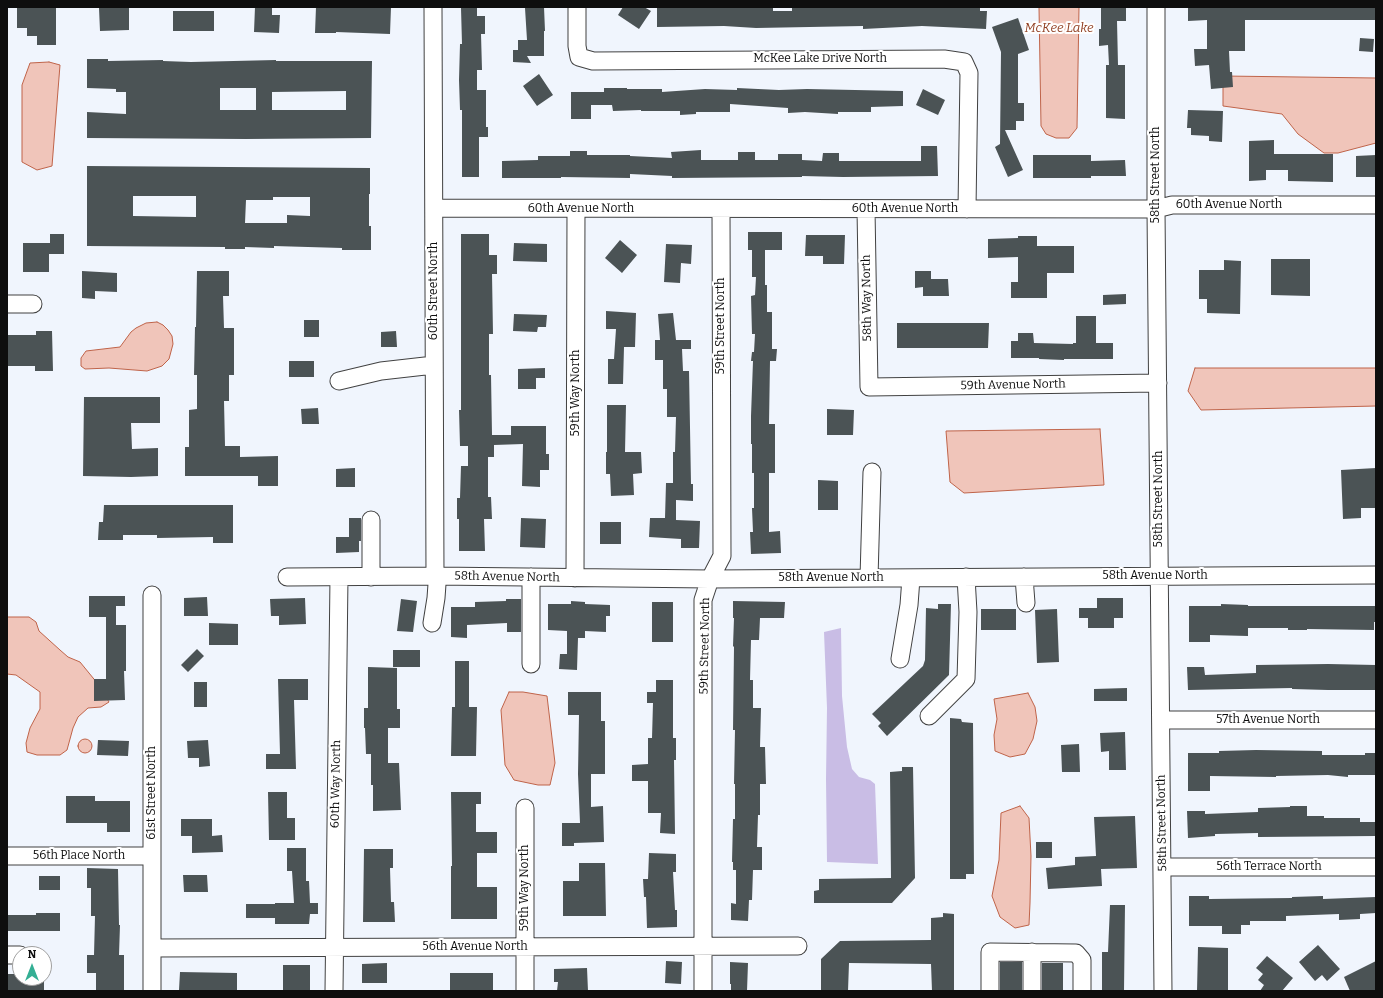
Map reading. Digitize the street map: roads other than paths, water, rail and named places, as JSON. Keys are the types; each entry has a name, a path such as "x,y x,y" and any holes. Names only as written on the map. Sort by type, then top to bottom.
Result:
{"street":[{"name":"60th Street North","path":"432,623 437,584 435,576 433,7"},
{"name":"McKee Lake Drive North","path":"576,7 577,46 579,57 593,61 944,58 964,62 969,73 968,209"},
{"name":"58th Street North","path":"1156,7 1156,209 1163,991"},
{"name":"60th Avenue North","path":"434,208 1156,209 1172,205 1376,205"},
{"name":"59th Way North","path":"575,578 576,209"},
{"name":"59th Street North","path":"703,991 703,600 710,579 722,556 721,209"},
{"name":"58th Way North","path":"866,209 869,387"},
{"path":"7,304 33,304"},
{"path":"339,381 381,371 434,365"},
{"name":"59th Avenue North","path":"869,387 1158,383"},
{"path":"869,578 872,472"},
{"path":"371,520 371,577"},
{"name":"58th Avenue North","path":"286,577 435,576 710,579 1376,575"},
{"name":"60th Way North","path":"334,991 339,577"},
{"path":"531,577 531,664"},
{"path":"929,716 966,679 968,612 966,577"},
{"path":"1024,577 1026,603"},
{"path":"900,659 909,605 911,578"},
{"name":"61st Street North","path":"152,595 152,991"},
{"name":"57th Avenue North","path":"1161,720 1376,720"},
{"name":"59th Way North","path":"525,808 525,991"},
{"name":"56th Place North","path":"7,856 152,856"},
{"name":"56th Terrace North","path":"1162,867 1376,866"},
{"name":"56th Avenue North","path":"152,948 798,946"},
{"path":"990,991 990,952 1076,953 1082,960 1082,991"},
{"path":"1032,952 1032,991"}],"water":[{"name":"McKee Lake","path":"1039,7 1079,7 1077,128 1069,138 1056,138 1046,134 1041,126"},
{"path":"49,62 60,65 52,166 37,170 22,162 22,85 30,63"},
{"path":"1223,76 1376,78 1376,143 1338,153 1324,153 1298,134 1282,114 1223,106"},
{"path":"157,322 168,330 172,336 173,344 169,359 162,366 147,371 109,368 85,369 81,366 81,358 86,351 120,347 131,332 136,328 146,323"},
{"path":"1195,368 1376,368 1376,406 1201,410 1188,391"},
{"path":"1100,429 1104,485 964,493 950,482 946,431"},
{"path":"7,617 29,617 36,622 39,631 68,657 80,662 98,684 109,702 101,707 88,708 78,717 73,728 67,750 60,755 37,755 27,752 26,743 30,728 40,709 40,692 16,675 7,674"},
{"path":"509,692 523,692 547,696 555,763 550,785 538,785 514,780 505,765 501,710"},
{"path":"1028,693 1035,707 1037,721 1033,739 1025,754 1010,757 995,751 994,735 997,719 994,699"},
{"path":"85,739 90,741 92,746 90,751 85,753 80,751 78,746 80,741"},
{"path":"1020,806 1029,818 1031,856 1030,903 1029,925 1015,928 1000,917 992,896 999,860 1001,813"}]}
